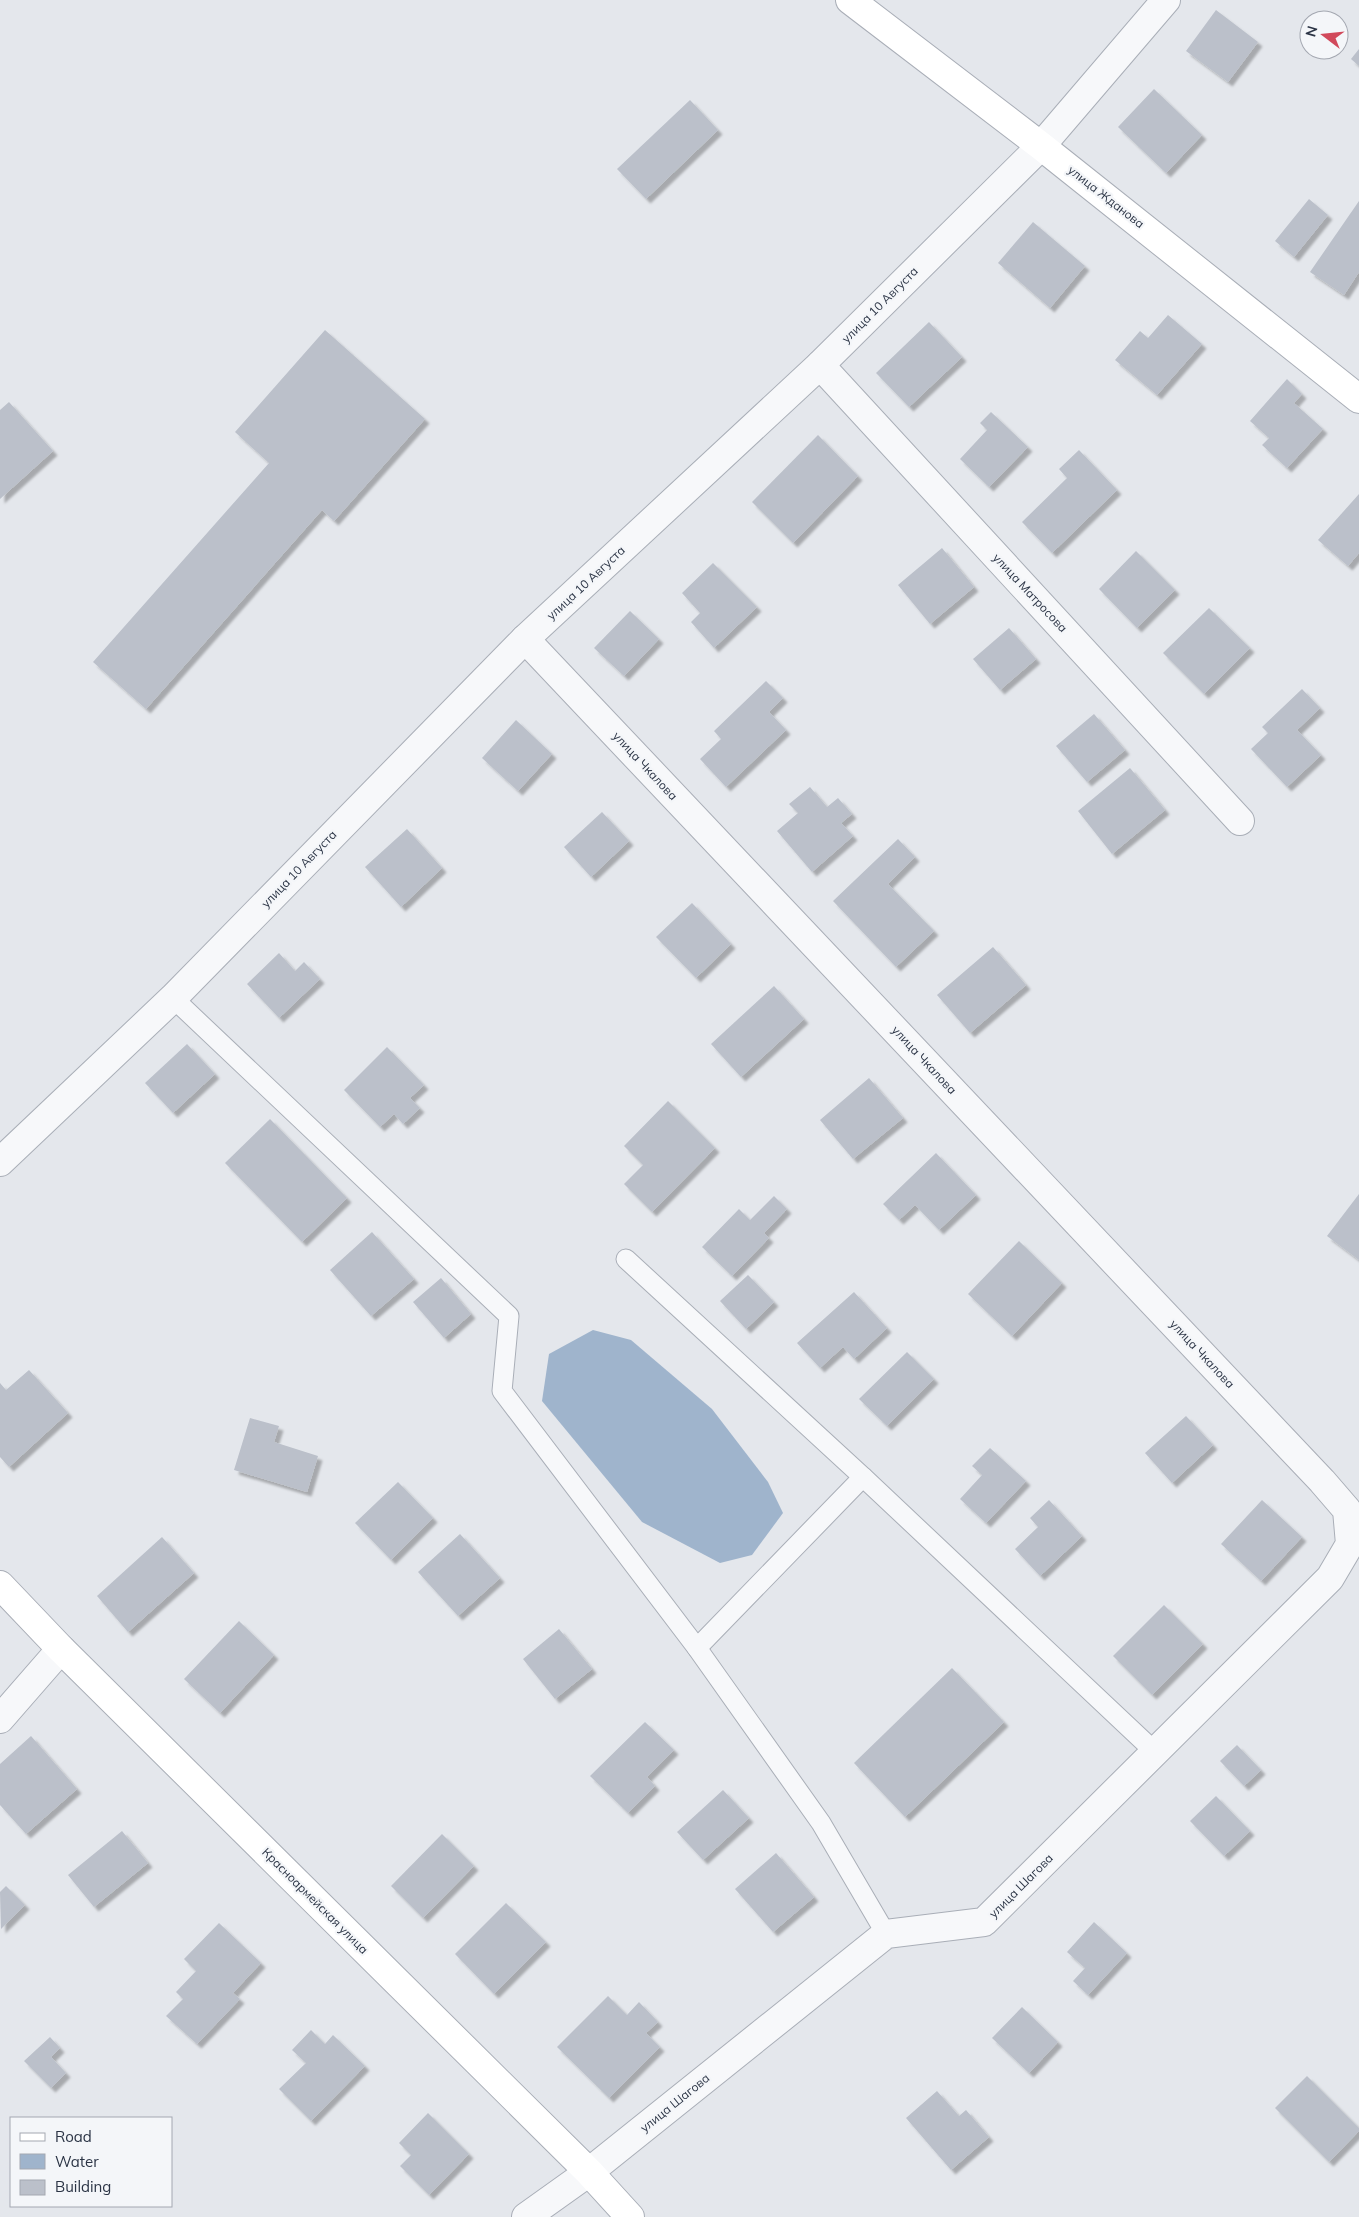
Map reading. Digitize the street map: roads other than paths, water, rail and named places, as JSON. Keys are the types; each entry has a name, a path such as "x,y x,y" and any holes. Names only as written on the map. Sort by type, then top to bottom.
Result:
{"main road":[{"name":"улица Жданова","path":"850,0 1041,146 1359,398"},
{"name":"Красноармейская улица","path":"0,1585 61,1649 588,2172 630,2217"}],"street":[{"name":"улица 10 Августа","path":"0,1162 173,998 525,639 820,365 1041,146 1166,0"},
{"name":"улица Матросова","path":"820,365 1240,821"},
{"name":"улица Чкалова","path":"525,639 1322,1481"},
{"name":"улица Шагова","path":"526,2217 588,2172 886,1934 984,1922 1330,1578 1350,1544 1347,1510 1322,1481"},
{"path":"0,1719 61,1649"}],"lane":[{"path":"173,998 509,1316 502,1391 697,1648 821,1823 886,1934"},
{"path":"626,1259 863,1477 1155,1752"},
{"path":"697,1648 863,1477"}],"water":[{"path":"593,1330 631,1340 712,1409 768,1482 783,1513 752,1555 720,1563 642,1522 542,1401 549,1354"}]}
